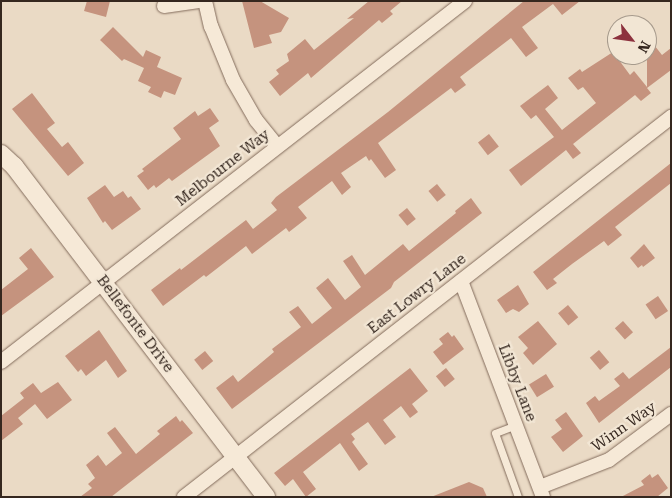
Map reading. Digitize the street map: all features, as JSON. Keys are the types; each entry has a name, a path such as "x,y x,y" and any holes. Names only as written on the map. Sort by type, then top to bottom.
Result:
{"street":[{"path":"164,6 199,1"},
{"path":"206,1 211,26 232,80 256,120 277,146"},
{"name":"Melbourne Way","path":"1,362 277,146 449,6 465,1"},
{"name":"East Lowry Lane","path":"184,497 671,117"},
{"name":"Bellefonte Drive","path":"1,154 14,166 266,497"},
{"name":"Libby Lane","path":"460,281 541,492"},
{"name":"Winn Way","path":"541,492 609,460 671,414"}],"lane":[{"path":"516,425 495,433 518,497"}],"building":[{"path":"87,1 110,1 106,17 84,11"},
{"path":"242,1 260,1 289,18 281,32 269,35 272,43 254,48"},
{"path":"369,1 402,1 390,11 393,14 382,23 379,20 311,78 308,73 280,96 269,82 279,74 276,70 289,61 287,54 305,39 314,50 354,18 347,19"},
{"path":"524,1 580,1 562,15 553,4 522,27 538,48 526,57 511,38 460,77 466,85 455,93 451,88 378,143 396,170 385,178 371,159 369,161 366,156 341,173 351,187 342,195 332,181 298,207 307,218 289,232 286,228 252,254 246,246 206,277 204,275 163,306 151,290 180,268 181,270 246,220 253,229 277,210 271,203 276,197 388,112"},
{"path":"113,27 143,57 146,50 161,57 157,67 182,78 175,95 164,91 161,98 148,92 151,87 138,81 144,68 124,59 122,61 100,40"},
{"path":"671,48 671,70 647,88 651,93 641,101 635,95 573,144 581,153 573,159 566,150 521,186 509,170 554,137 536,115 531,119 520,106 548,85 558,98 545,109 562,130 596,103 583,87 578,90 568,78 580,69 582,72 607,56 607,65 623,65 630,75 634,71 647,87 647,65 657,65 657,49 662,55"},
{"path":"32,93 55,123 47,129 62,147 68,142 84,163 68,176 12,109"},
{"path":"210,108 219,121 209,128 220,146 172,181 169,178 156,188 154,185 148,190 137,176 144,171 142,169 181,139 173,128 195,111 198,116"},
{"path":"489,134 499,147 488,155 478,143"},
{"path":"671,163 671,183 615,227 622,235 608,246 604,241 572,264 553,279 557,283 547,290 533,272"},
{"path":"437,184 446,195 437,202 428,191"},
{"path":"105,185 114,197 123,191 128,198 131,196 141,209 112,230 105,221 103,223 87,198"},
{"path":"471,198 482,213 394,282 391,288 232,409 216,388 233,375 238,382 274,352 272,349 301,327 289,312 298,306 312,324 332,308 316,288 328,278 345,300 361,287 343,261 352,255 365,275 403,244 409,251 456,213 455,211"},
{"path":"407,208 416,219 407,226 398,215"},
{"path":"644,244 655,258 643,267 642,265 638,268 630,258"},
{"path":"31,248 54,277 1,316 1,290 28,269 19,258"},
{"path":"518,285 529,304 519,312 513,309 506,313 497,300"},
{"path":"658,296 668,311 656,319 646,304"},
{"path":"568,305 578,317 568,326 558,313"},
{"path":"538,321 557,344 533,365 523,353 528,348 518,337"},
{"path":"623,321 633,332 625,340 615,328"},
{"path":"99,330 127,371 118,378 106,360 86,376 81,369 78,372 65,356"},
{"path":"448,332 452,337 454,335 464,349 443,365 433,352 443,344 439,339"},
{"path":"671,347 671,367 599,423 586,403 595,396 599,401 620,386 614,379 623,372 629,379"},
{"path":"599,350 609,362 600,370 590,358"},
{"path":"205,351 213,361 202,370 194,360"},
{"path":"410,368 428,391 412,404 418,412 410,418 401,406 383,420 396,437 385,445 368,422 351,434 355,439 352,442 368,464 359,471 340,443 303,472 316,489 306,497 293,479 285,486 274,473"},
{"path":"446,368 455,379 445,387 436,376"},
{"path":"546,374 554,387 537,397 529,385"},
{"path":"58,382 72,400 47,419 35,404 18,418 23,424 1,441 1,416 24,398 20,393 33,383 41,393"},
{"path":"566,412 583,436 563,452 551,437 562,429 555,420"},
{"path":"176,416 193,433 111,497 80,497 92,488 88,484 95,478 86,465 98,455 106,466 122,453 107,433 115,427 136,454 160,434 157,431"},
{"path":"650,474 652,478 658,474 668,488 657,497 621,497 644,485 641,481"},
{"path":"469,482 483,488 487,497 431,497"}]}
